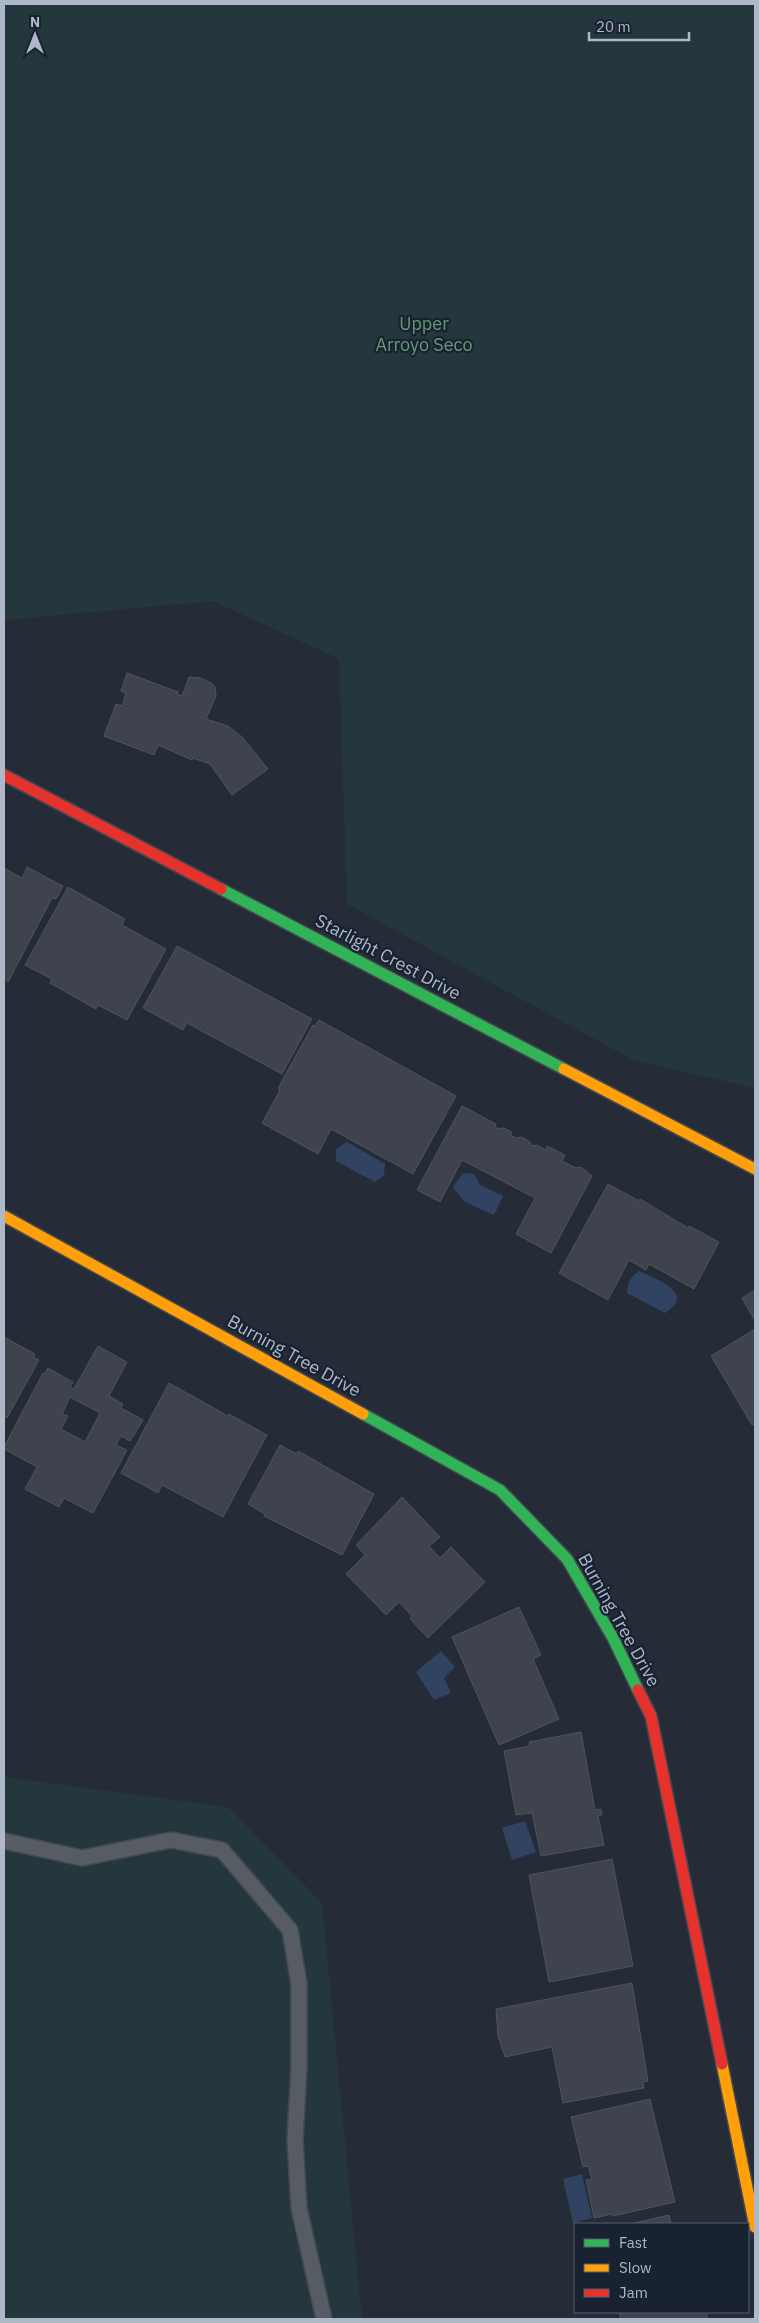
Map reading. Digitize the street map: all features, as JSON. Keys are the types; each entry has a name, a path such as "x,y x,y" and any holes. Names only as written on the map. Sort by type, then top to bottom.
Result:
{"street":[{"name":"Starlight Crest Drive","path":"4,775 755,1169"},
{"name":"Burning Tree Drive","path":"4,1216 500,1490 567,1559 613,1638 651,1716 755,2227"}],"lane":[{"path":"4,1841 82,1858 171,1840 222,1850 290,1930 299,1984 299,2066 295,2140 299,2208 324,2319"}],"green space":[{"name":"Upper Arroyo Seco","path":"4,4 755,4 755,1088 633,1060 347,904 339,659 213,601 4,620"},
{"path":"4,1777 228,1807 322,1903 362,2319 4,2319"}],"water":[{"path":"347,1142 385,1164 384,1175 375,1182 336,1161 336,1149"},
{"path":"463,1173 474,1174 480,1185 503,1196 494,1215 465,1202 453,1187"},
{"path":"639,1271 663,1283 675,1293 677,1299 674,1306 665,1313 627,1293 630,1280"},
{"path":"441,1651 455,1667 444,1678 451,1693 434,1700 416,1672"},
{"path":"525,1821 536,1852 512,1860 502,1828"},
{"path":"582,2174 592,2218 573,2223 563,2179"}],"building":[{"path":"127,673 178,692 177,694 182,696 189,677 200,678 210,682 215,687 216,696 206,719 228,726 242,737 268,769 232,795 210,764 193,758 192,760 158,745 154,755 104,736 116,704 122,706 126,694 121,691"},
{"path":"27,867 63,886 56,899 52,898 8,982 4,979 4,868 22,878"},
{"path":"68,887 125,919 122,925 166,949 127,1020 98,1005 96,1009 50,983 52,979 25,965"},
{"path":"177,946 312,1019 282,1074 187,1023 183,1030 143,1008"},
{"path":"319,1020 456,1096 413,1174 331,1129 318,1154 262,1123 280,1090 278,1088 313,1025 315,1026"},
{"path":"462,1106 496,1124 495,1127 511,1131 511,1135 516,1138 522,1137 530,1142 531,1146 536,1145 546,1150 547,1146 565,1155 562,1161 576,1168 581,1167 592,1176 551,1253 516,1234 535,1198 462,1160 440,1202 417,1190"},
{"path":"608,1184 639,1201 640,1199 688,1228 689,1226 719,1242 694,1289 649,1264 646,1270 629,1260 608,1300 559,1273"},
{"path":"755,1290 755,1321 742,1298"},
{"path":"755,1329 755,1423 752,1425 711,1356"},
{"path":"4,1337 35,1354 33,1357 39,1360 7,1418 4,1416"},
{"path":"98,1346 127,1362 109,1396 123,1404 121,1408 143,1420 130,1441 121,1436 116,1445 127,1450 93,1513 64,1498 59,1507 25,1489 37,1467 4,1449 43,1373 45,1374 48,1368 73,1382 70,1387 74,1389","holes":["70,1397 100,1413 85,1442 61,1429 68,1416 62,1414"]},
{"path":"169,1383 267,1435 223,1517 162,1485 158,1493 121,1473"},
{"path":"280,1445 297,1454 298,1451 374,1494 342,1555 264,1516 265,1514 248,1504"},
{"path":"402,1497 440,1537 429,1546 440,1558 451,1547 485,1582 428,1638 410,1619 412,1616 399,1602 386,1615 346,1574 365,1555 356,1545"},
{"path":"519,1607 541,1655 533,1659 559,1719 499,1745 452,1637"},
{"path":"581,1732 595,1810 601,1809 602,1815 598,1816 604,1845 541,1856 532,1813 516,1815 504,1751 530,1746 529,1742"},
{"path":"612,1859 633,1966 549,1982 529,1875"},
{"path":"632,1983 648,2081 643,2082 644,2088 563,2103 552,2047 505,2057 498,2036 496,2009"},
{"path":"650,2099 675,2202 613,2216 612,2214 594,2218 586,2180 592,2179 588,2166 583,2167 571,2117"},
{"path":"669,2215 671,2223 634,2223"},
{"path":"619,2313 706,2313 708,2319 621,2319"}],"traffic: fast":[{"path":"221,889 564,1069"},
{"path":"363,1414 500,1490 567,1559 613,1638 638,1690"}],"traffic: slow":[{"path":"564,1069 755,1169"},
{"path":"4,1216 363,1414"},
{"path":"722,2064 755,2227"}],"traffic: jam":[{"path":"4,775 221,889"},
{"path":"638,1690 651,1716 722,2064"}]}
